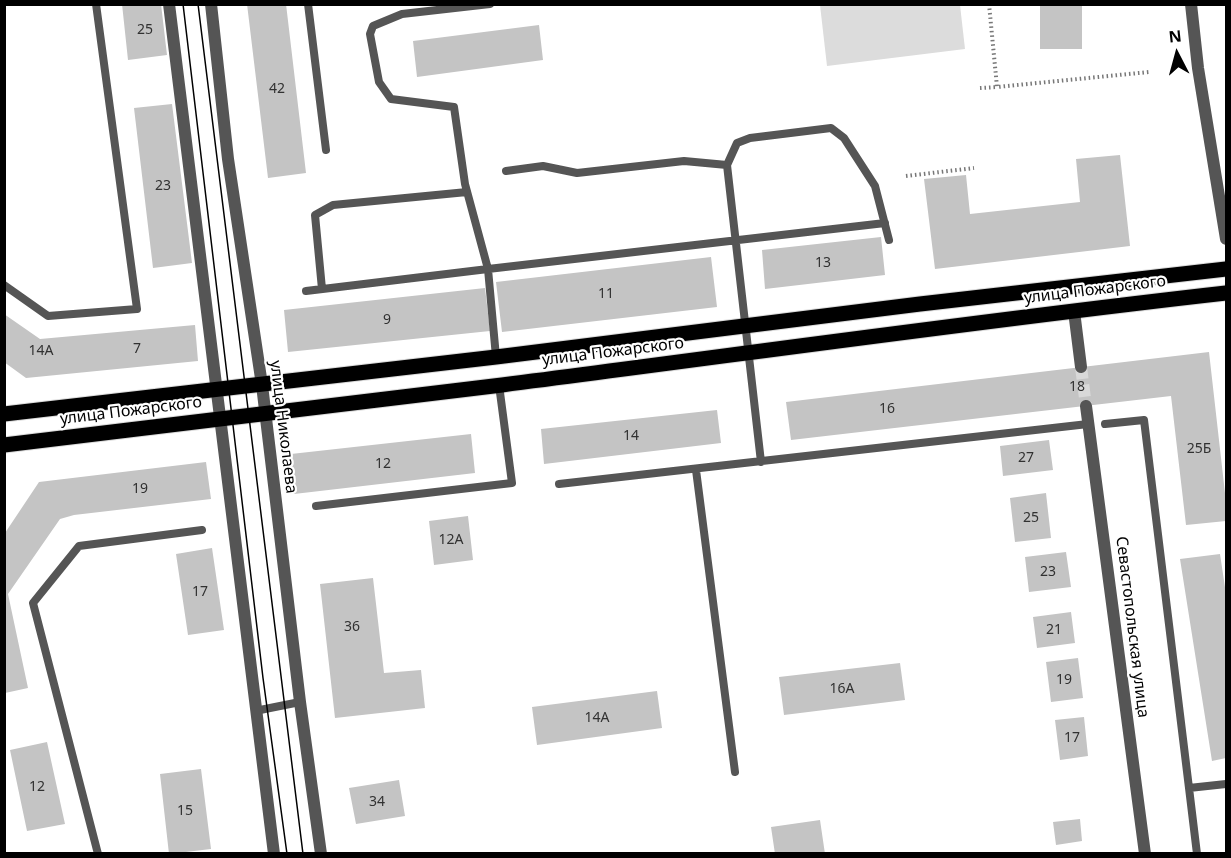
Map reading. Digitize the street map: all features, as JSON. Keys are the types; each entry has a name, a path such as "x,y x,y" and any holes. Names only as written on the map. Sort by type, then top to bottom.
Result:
{"main road":[{"name":"улица Пожарского","path":"4,414 1227,270"},
{"name":"улица Пожарского","path":"4,445 220,417 499,385 1074,310 1227,293"}],"street":[{"path":"169,4 274,854"},
{"name":"улица Николаева","path":"211,4 228,159 262,385 300,702 321,854"},
{"path":"1191,4 1198,68 1227,239"},
{"path":"1074,310 1081,367"},
{"name":"Севастопольская улица","path":"1086,406 1145,854"}],"lane":[{"path":"4,285 48,316 137,309 96,4"},
{"path":"308,4 326,150"},
{"path":"490,4 402,14 374,26 370,34 379,82 391,99 454,107 467,192 488,269 496,357"},
{"path":"761,462 726,165 737,143 750,138 831,128 844,138 875,186 889,240"},
{"path":"506,171 543,166 577,172 684,161 726,165"},
{"path":"322,289 315,215 333,205 467,192"},
{"path":"306,291 885,223"},
{"path":"316,506 512,483 499,385"},
{"path":"1105,424 1144,420 1197,854"},
{"path":"559,484 1088,424"},
{"path":"696,470 735,772"},
{"path":"98,854 33,603 79,546 202,530"},
{"path":"255,711 300,702"},
{"path":"1189,788 1227,784"}],"path":[{"path":"989,4 998,87"},
{"path":"980,88 1149,72"},
{"path":"906,176 974,168"}],"shaded area":[{"path":"820,5 960,5 965,49 827,66"}],"building":[{"path":"122,4 161,4 167,55 128,60"},
{"path":"247,4 286,4 306,173 268,178"},
{"path":"1040,4 1082,4 1082,49 1040,49"},
{"path":"539,25 543,60 417,77 413,41"},
{"path":"172,104 192,263 153,268 134,108"},
{"path":"1120,155 1130,246 935,269 924,179 966,175 970,214 1080,202 1076,159"},
{"path":"881,237 885,275 765,289 762,250"},
{"path":"711,257 717,307 502,332 496,282"},
{"path":"485,288 490,331 288,352 284,310"},
{"path":"4,314 40,339 195,325 198,361 26,378 4,362"},
{"path":"1209,352 1226,502 1226,521 1186,525 1171,396 791,440 786,402"},
{"path":"717,410 721,443 544,464 541,429"},
{"path":"471,434 475,473 294,494 291,454"},
{"path":"1049,440 1053,470 1003,476 1000,446"},
{"path":"206,462 211,499 74,515 60,519 8,594 28,688 5,693 5,533 39,482"},
{"path":"1046,493 1051,538 1015,542 1010,498"},
{"path":"468,516 473,560 434,565 429,521"},
{"path":"212,548 224,630 188,635 176,554"},
{"path":"1066,552 1071,587 1029,592 1025,557"},
{"path":"1220,554 1226,594 1226,758 1212,761 1180,559"},
{"path":"373,578 384,673 421,670 425,708 335,718 320,584"},
{"path":"1071,612 1075,643 1037,648 1033,617"},
{"path":"1078,658 1083,698 1051,702 1046,662"},
{"path":"900,663 905,700 784,715 779,677"},
{"path":"657,691 662,728 537,745 532,707"},
{"path":"1084,717 1088,756 1060,760 1055,720"},
{"path":"47,742 65,824 27,831 10,750"},
{"path":"201,769 211,849 169,854 160,774"},
{"path":"399,780 405,816 356,824 349,788"},
{"path":"1080,819 1082,841 1056,845 1053,822"},
{"path":"820,820 825,854 775,854 771,827"}],"tunnel":[{"path":"1081,367 1086,406"}],"tram line":[{"path":"183,4 263,678 287,854"},
{"path":"198,4 303,854"}]}
